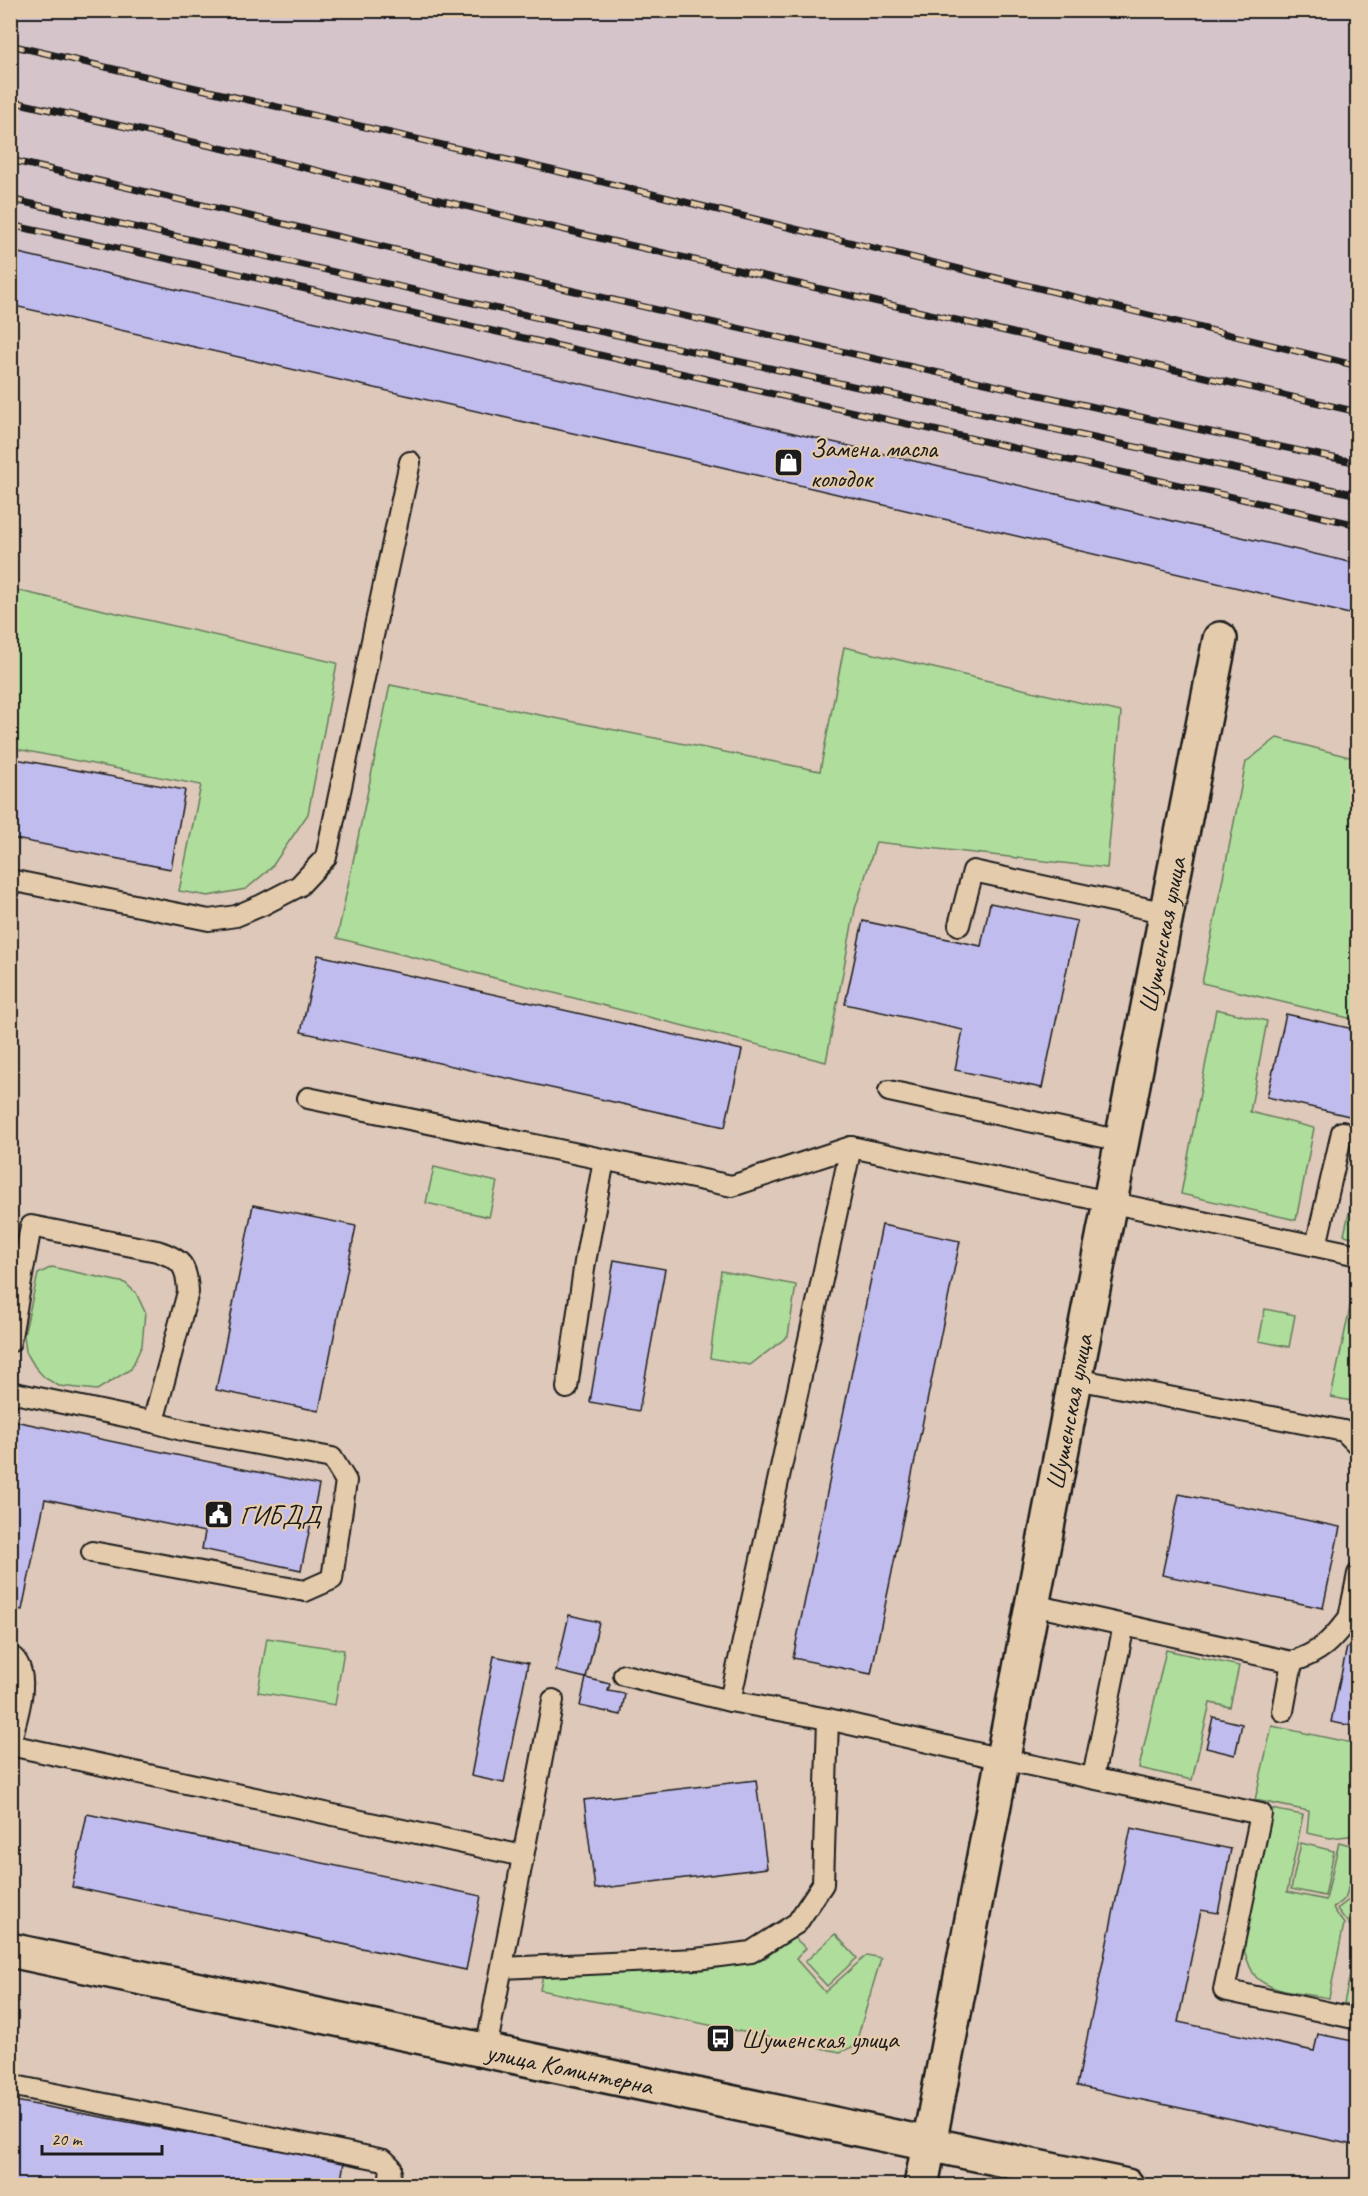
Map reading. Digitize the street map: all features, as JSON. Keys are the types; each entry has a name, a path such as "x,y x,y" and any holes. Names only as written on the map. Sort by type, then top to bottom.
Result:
{"street":[{"name":"Шушенская улица","path":"921,2186 1220,639"},
{"name":"улица Коминтерна","path":"10,1950 839,2123 1127,2186"}],"lane":[{"path":"10,880 209,920 236,916 299,886 326,857 410,462"},
{"path":"959,925 973,871 1167,913"},
{"path":"889,1091 1122,1141"},
{"path":"308,1098 732,1186 851,1147 1358,1255"},
{"path":"1316,1246 1342,1132"},
{"path":"730,1701 851,1147"},
{"path":"567,1388 585,1262 604,1160"},
{"path":"10,1342 31,1226 157,1251 170,1256 182,1263 187,1276 188,1292 153,1422"},
{"path":"1076,1378 1344,1431 1358,1445"},
{"path":"10,1392 182,1430 332,1458 346,1480 332,1579 305,1591 92,1552"},
{"path":"1033,1605 1292,1662 1313,1655 1353,1619 1358,1574"},
{"path":"1093,1777 1124,1625"},
{"path":"10,1655 20,1666 23,1677 10,1744 523,1856"},
{"path":"1283,1711 1292,1662"},
{"path":"624,1675 730,1701 828,1719 1261,1814 1224,1990 1358,2019"},
{"path":"486,2050 553,1700"},
{"path":"502,1968 696,1959 751,1952 797,1923 824,1884 828,1719"},
{"path":"10,2085 384,2160 391,2167 389,2186"}],"shaded area":[{"path":"11,10 1357,11 1357,564 11,251"}],"green space":[{"path":"11,589 337,663 308,814 271,868 246,889 208,896 179,891 201,785 11,748"},
{"path":"844,647 1121,712 1107,868 876,842 855,909 826,1062 337,938 390,685 820,771"},
{"path":"1277,738 1357,759 1357,1020 1202,983 1246,762"},
{"path":"1216,1009 1267,1021 1250,1112 1314,1128 1296,1220 1181,1194"},
{"path":"434,1167 497,1182 489,1217 426,1203"},
{"path":"1357,1178 1357,1238 1344,1235"},
{"path":"52,1267 125,1283 136,1293 145,1312 142,1345 131,1369 97,1390 59,1386 45,1378 26,1352 24,1335 38,1274"},
{"path":"721,1271 796,1285 788,1336 750,1365 710,1358"},
{"path":"1355,1284 1358,1285 1357,1402 1331,1397"},
{"path":"1265,1309 1295,1315 1289,1347 1259,1341"},
{"path":"267,1638 344,1650 335,1705 258,1692"},
{"path":"1166,1650 1239,1666 1230,1707 1210,1703 1192,1780 1139,1768"},
{"path":"1272,1726 1357,1744 1357,1835 1330,1838 1307,1833 1309,1811 1255,1800"},
{"path":"1271,1809 1303,1815 1287,1892 1326,1900 1339,1842 1357,1847 1346,1897 1333,1908 1344,1924 1329,1998 1280,1990 1263,1982 1251,1970 1243,1946"},
{"path":"1301,1843 1334,1851 1325,1896 1291,1889"},
{"path":"1357,1867 1357,1922 1351,1927 1337,1909 1350,1899"},
{"path":"835,1934 857,1958 827,1986 805,1962"},
{"path":"793,1937 806,1948 796,1959 825,1992 867,1955 881,1958 855,2046 840,2052 540,1990 543,1975 718,1966 765,1958"},
{"path":"1357,1942 1357,2006 1344,2003"}],"building":[{"path":"10,251 1358,564 1358,616 709,464 10,305"},
{"path":"10,758 185,790 171,869 10,838"},
{"path":"990,903 1077,921 1042,1088 955,1070 963,1030 845,1004 863,921 981,946"},
{"path":"318,955 742,1050 725,1127 301,1032"},
{"path":"1286,1014 1358,1030 1358,1118 1267,1097"},
{"path":"253,1205 356,1226 319,1411 216,1390"},
{"path":"882,1225 960,1241 871,1674 793,1658"},
{"path":"614,1260 665,1269 639,1411 590,1402"},
{"name":"ГИБДД","path":"10,1420 319,1485 301,1570 202,1549 205,1532 45,1499 22,1610 10,1608"},
{"path":"1179,1494 1340,1527 1323,1608 1162,1575"},
{"path":"569,1615 599,1622 586,1678 556,1671"},
{"path":"1347,1647 1358,1650 1358,1727 1331,1722"},
{"path":"494,1656 528,1663 504,1783 471,1776"},
{"path":"586,1678 610,1684 608,1691 625,1694 621,1715 580,1706"},
{"path":"1213,1717 1242,1724 1235,1755 1206,1748"},
{"path":"756,1780 767,1868 595,1889 584,1800"},
{"path":"87,1814 481,1896 466,1970 72,1887"},
{"path":"1131,1828 1231,1849 1218,1913 1201,1910 1178,2022 1314,2051 1318,2034 1358,2042 1358,2146 1077,2086"},
{"path":"10,2100 344,2162 340,2186 10,2186"}],"railway":[{"path":"10,45 603,182 1358,366"},
{"path":"10,101 1358,412"},
{"path":"10,160 683,316 1358,463"},
{"path":"10,199 566,324 1358,495"},
{"path":"10,225 234,273 1358,525"}],"place":[{"name":"Замена масла колодок","path":"789,463"},
{"name":"ГИБДД","path":"219,1515"},
{"name":"Шушенская улица","path":"720,2039"}]}
